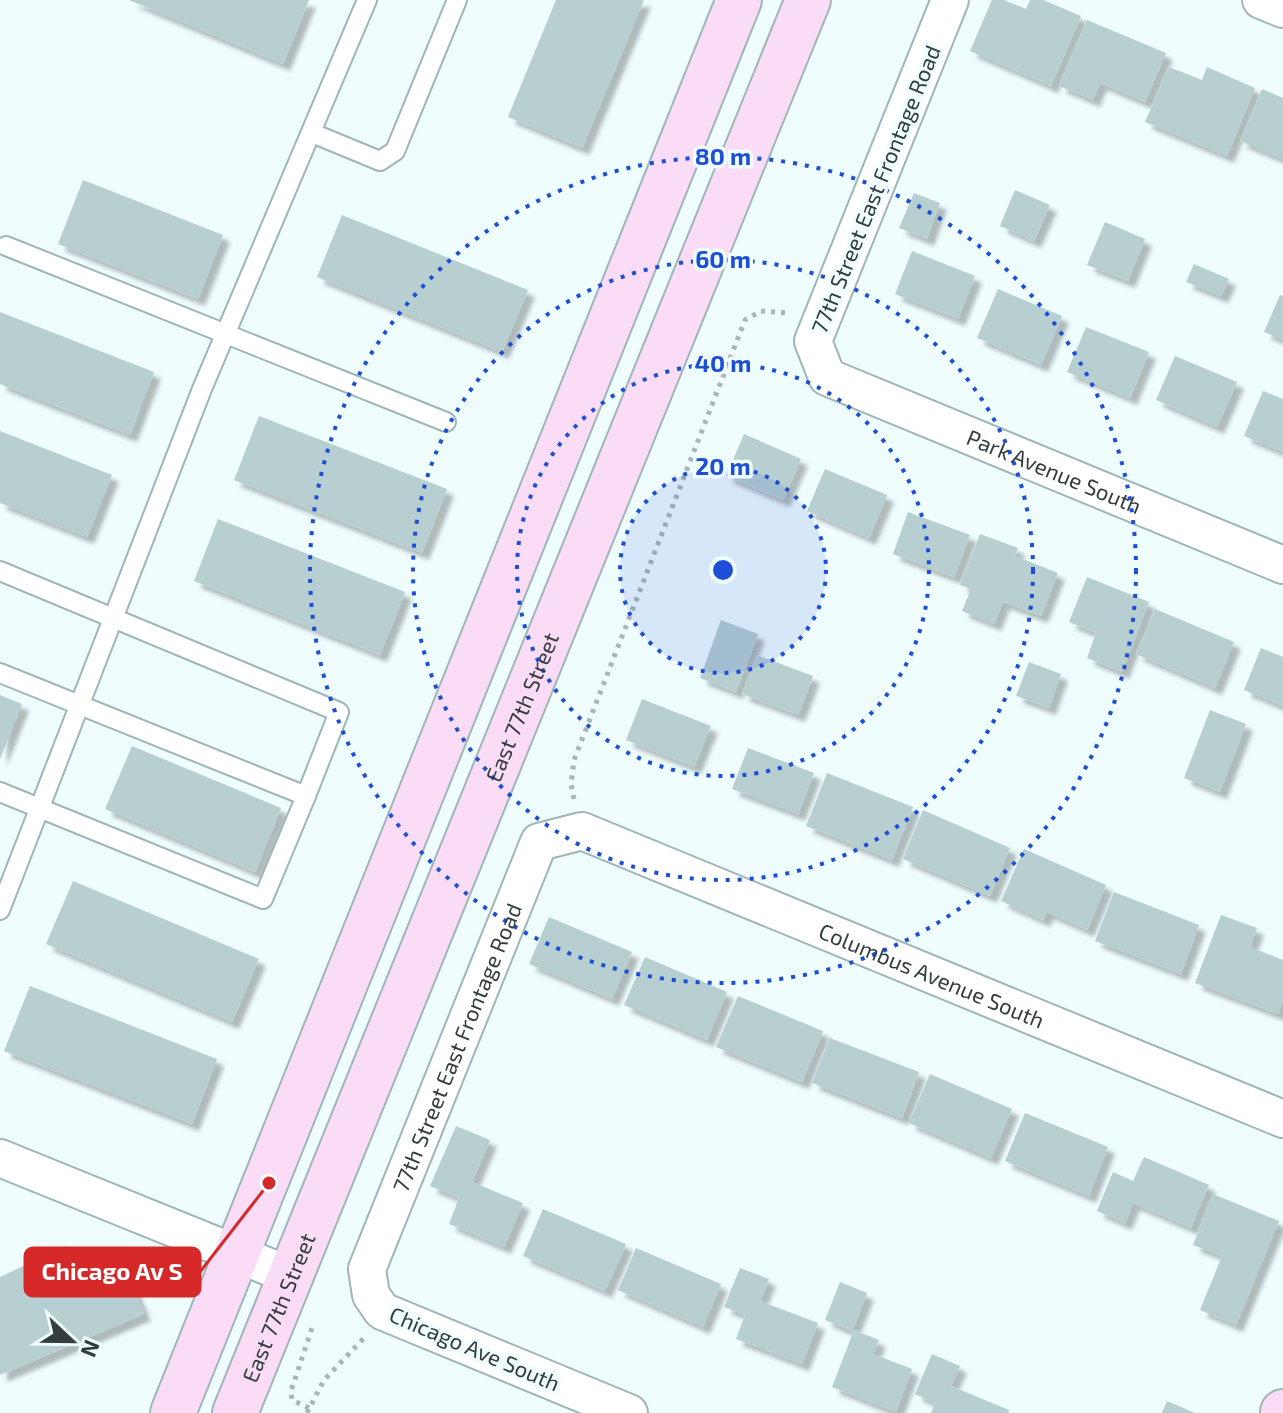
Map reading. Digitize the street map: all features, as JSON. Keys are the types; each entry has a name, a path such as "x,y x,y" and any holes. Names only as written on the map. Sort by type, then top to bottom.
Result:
{"street":[{"path":"173,1413 739,0"},
{"name":"East 77th Street","path":"235,1413 808,0"},
{"name":"77th Street East Frontage Road","path":"827,377 813,341 950,0"},
{"path":"1261,0 1283,9"},
{"name":"Park Avenue South","path":"827,377 1283,565"},
{"name":"77th Street East Frontage Road","path":"377,1303 367,1269 539,842 582,831"},
{"name":"Columbus Avenue South","path":"582,831 1283,1119"},
{"path":"0,1158 289,1275"},
{"name":"Chicago Ave South","path":"377,1303 629,1413"}],"lane":[{"path":"0,910 112,619 367,0"},
{"path":"312,133 380,161 395,151 457,0"},
{"path":"6,246 446,422"},
{"path":"0,571 339,712 263,899 0,792"},
{"path":"0,673 306,796"}],"path":[{"path":"582,831 571,784 574,760 745,320 761,311 822,315"},
{"path":"307,1413 324,1380 376,1327 377,1303"}],"building":[{"path":"129,0 309,0 283,64"},
{"path":"556,0 644,0 582,148 508,117"},
{"path":"992,0 1004,0 1026,9 1030,0 1043,0 1081,16 1051,86 970,51"},
{"path":"1087,20 1166,53 1145,102 1100,83 1093,100 1059,86"},
{"path":"1169,67 1202,80 1207,67 1255,88 1227,156 1145,122"},
{"path":"1262,89 1283,98 1283,159 1240,141"},
{"path":"83,180 223,235 198,299 58,244"},
{"path":"1015,190 1050,205 1034,241 1000,226"},
{"path":"914,193 940,203 927,239 899,228"},
{"path":"342,215 528,290 502,352 317,277"},
{"path":"1105,222 1145,239 1128,281 1087,265"},
{"path":"912,251 975,276 958,319 895,294"},
{"path":"1194,264 1229,279 1221,296 1186,282"},
{"path":"998,289 1062,316 1041,365 977,338"},
{"path":"1280,295 1283,296 1283,340 1264,332"},
{"path":"0,312 154,372 130,435 0,384"},
{"path":"1086,327 1149,352 1130,398 1067,372"},
{"path":"1175,356 1237,382 1217,427 1156,400"},
{"path":"1263,391 1283,399 1283,452 1244,436"},
{"path":"259,416 447,489 422,553 234,480"},
{"path":"0,431 112,475 87,537 0,503"},
{"path":"744,434 801,459 783,500 726,476"},
{"path":"825,469 887,495 869,538 807,511"},
{"path":"908,512 970,535 954,577 893,554"},
{"path":"218,519 405,592 380,655 194,581"},
{"path":"980,534 1018,548 1015,556 1058,573 1041,616 1003,602 994,624 962,611 971,589 960,585"},
{"path":"1087,577 1149,602 1122,672 1087,658 1096,633 1069,622"},
{"path":"1155,609 1234,642 1215,688 1136,654"},
{"path":"721,620 758,634 736,692 700,678"},
{"path":"1261,648 1283,657 1283,706 1244,690"},
{"path":"757,655 813,676 798,715 742,694"},
{"path":"1029,662 1061,674 1049,708 1016,696"},
{"path":"0,695 22,704 0,759"},
{"path":"642,699 711,726 694,767 626,740"},
{"path":"1210,710 1246,724 1220,792 1184,778"},
{"path":"132,746 281,808 255,872 105,809"},
{"path":"748,748 814,773 798,814 732,789"},
{"path":"827,773 913,807 892,860 806,826"},
{"path":"923,810 1010,848 990,896 903,859"},
{"path":"1024,849 1106,885 1087,930 1047,912 1043,920 1001,901"},
{"path":"73,881 259,959 232,1022 46,944"},
{"path":"1114,892 1199,925 1181,974 1095,941"},
{"path":"1221,915 1257,928 1250,947 1283,960 1283,1001 1278,1014 1195,983"},
{"path":"549,917 632,952 612,999 529,964"},
{"path":"645,957 727,992 707,1040 624,1005"},
{"path":"30,986 217,1059 192,1124 4,1051"},
{"path":"738,996 823,1031 802,1082 716,1047"},
{"path":"830,1038 919,1072 902,1118 812,1083"},
{"path":"930,1074 1012,1109 991,1158 909,1123"},
{"path":"1025,1113 1108,1147 1089,1196 1005,1161"},
{"path":"456,1126 490,1140 472,1182 523,1203 504,1247 449,1224 459,1198 430,1186"},
{"path":"1144,1157 1209,1185 1191,1228 1133,1203 1125,1223 1097,1211 1113,1172 1133,1181"},
{"path":"1213,1194 1279,1221 1236,1325 1200,1310 1222,1256 1193,1245"},
{"path":"543,1209 626,1244 605,1291 523,1256"},
{"path":"66,1246 126,1271 144,1314 0,1375 0,1277"},
{"path":"636,1248 721,1284 703,1327 618,1290"},
{"path":"740,1268 769,1279 760,1301 818,1323 802,1364 736,1339 745,1315 724,1307"},
{"path":"840,1282 867,1293 852,1331 825,1320"},
{"path":"854,1330 879,1340 873,1354 912,1369 896,1412 832,1387"},
{"path":"932,1354 960,1366 951,1386 1009,1410 1008,1413 931,1413 935,1403 915,1394"},
{"path":"1167,1401 1195,1413 1162,1413"}],"place":[{"name":"Chicago Av S","path":"269,1183"}]}
